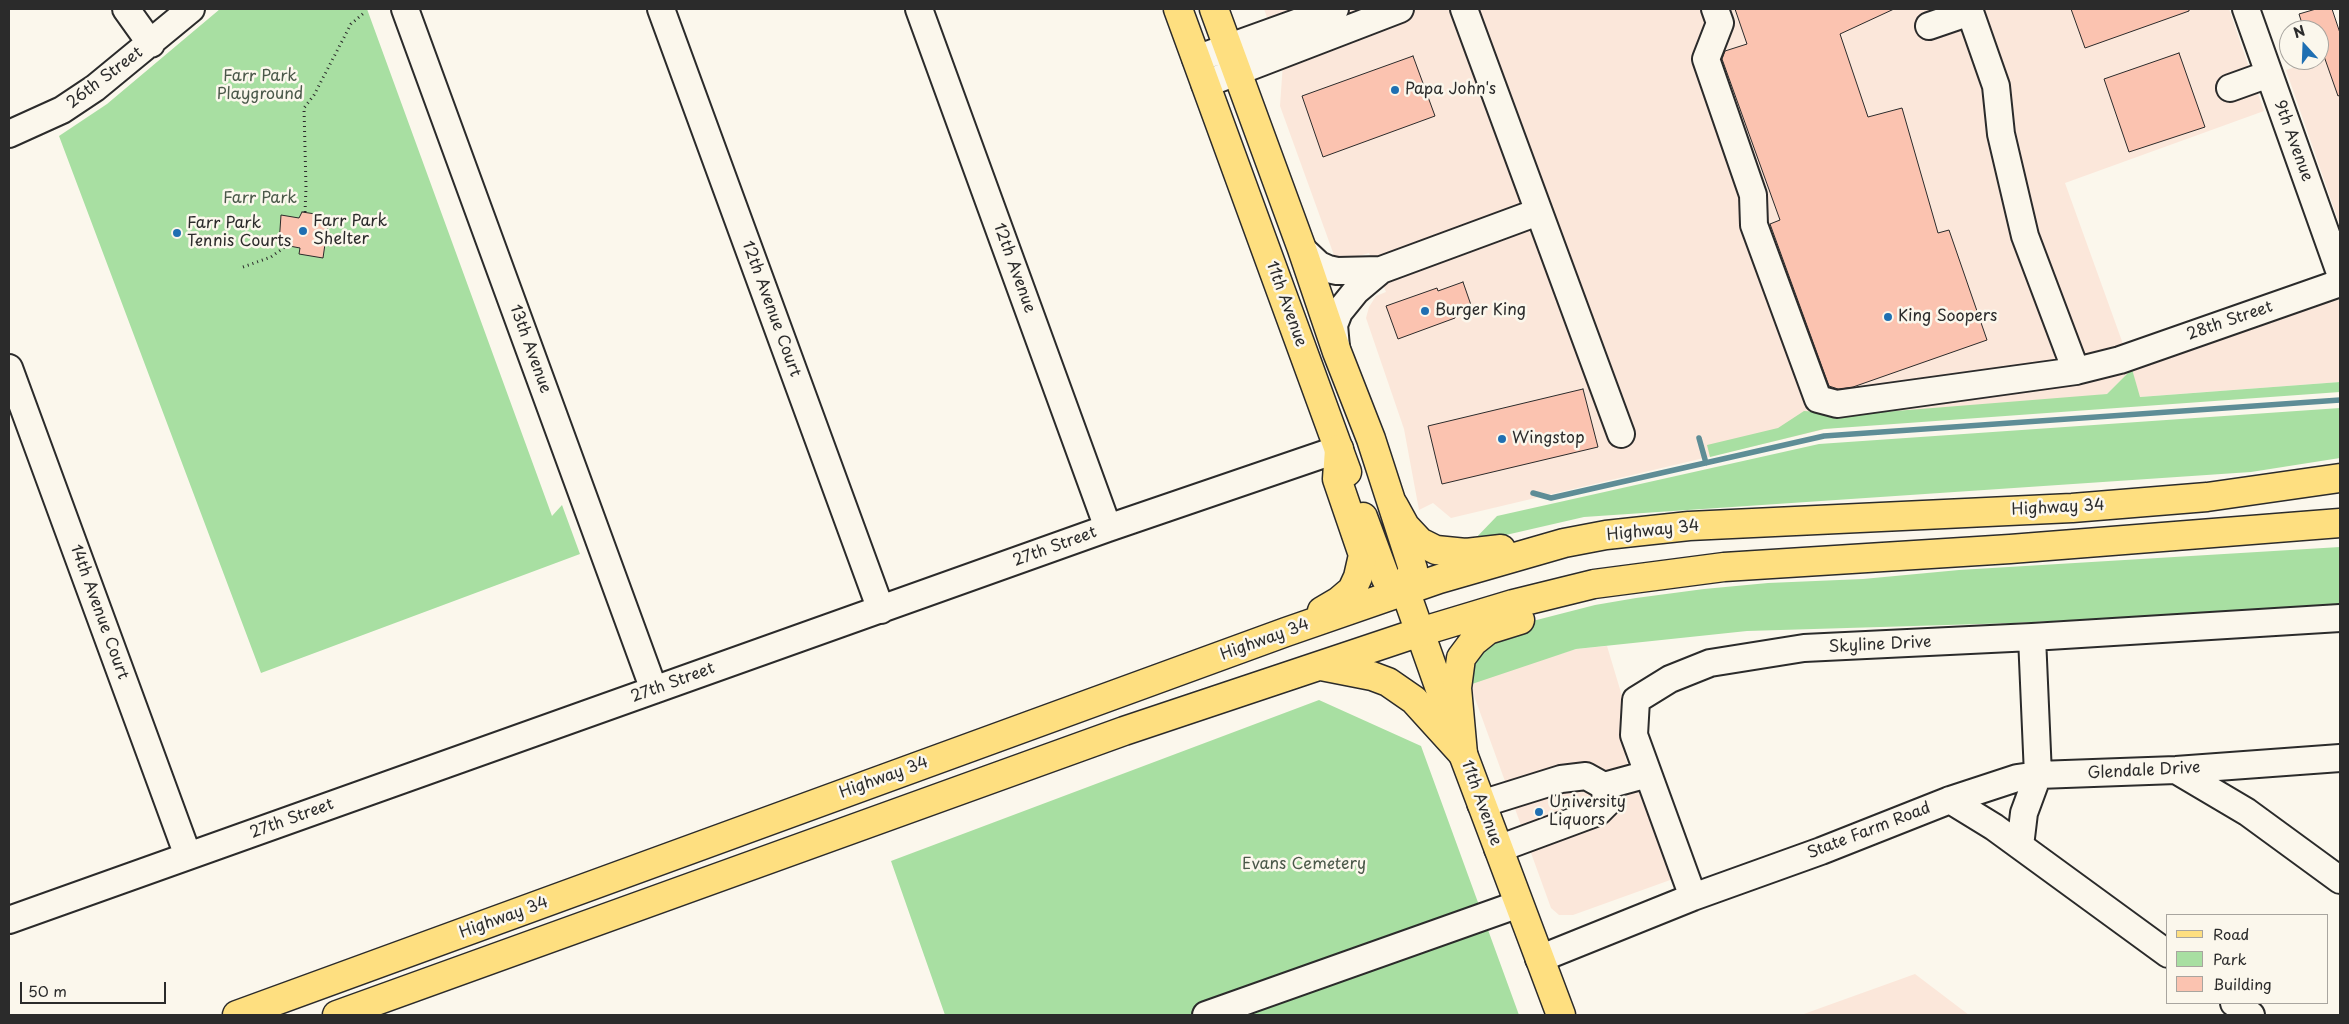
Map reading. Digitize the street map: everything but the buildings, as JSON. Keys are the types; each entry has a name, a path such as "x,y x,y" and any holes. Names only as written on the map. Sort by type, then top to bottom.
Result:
{"main road":[{"name":"11th Avenue","path":"1178,9 1386,579 1405,590 1481,804 1561,1015"},
{"name":"11th Avenue","path":"1214,9 1394,506 1413,569 1405,590"},
{"path":"1286,632 1339,601 1352,590 1358,577 1363,555 1337,479 1339,449"},
{"name":"Highway 34","path":"237,1015 1286,632 1405,590 1564,543 1606,535 1690,526 2072,508 2198,498 2340,478"},
{"path":"1394,506 1405,526 1420,542 1436,550 1466,553 1564,543"},
{"path":"2312,524 2340,519"},
{"path":"337,1015 1124,731 1420,632 1513,604 1594,584 1724,567 2010,549 2340,523"},
{"path":"1463,754 1457,688 1458,673 1461,658 1473,642 1488,630 1551,610 1610,596 1667,574"},
{"path":"1319,666 1372,676 1388,682 1414,700 1463,754"}],"street":[{"path":"126,9 151,44"},
{"name":"26th Street","path":"9,134 62,110 95,88 192,9"},
{"name":"13th Avenue","path":"405,9 654,690"},
{"name":"12th Avenue Court","path":"661,9 881,610"},
{"name":"12th Avenue","path":"919,9 1108,528"},
{"path":"1205,84 1232,60 1335,9"},
{"path":"1196,59 1232,60 1400,9"},
{"path":"1464,9 1620,434"},
{"name":"28th Street","path":"1715,9 1720,23 1706,59 1753,195 1754,225 1818,400 1837,404 2076,371 2120,360 2340,283"},
{"name":"9th Avenue","path":"2246,9 2340,273"},
{"path":"1929,26 1970,10 1996,86 2001,134 2025,236 2076,371"},
{"path":"2230,88 2269,74"},
{"path":"1302,249 1320,265 1328,269 1337,271 1381,270 1538,212"},
{"path":"1337,352 1334,325 1339,312 1356,291 1381,270"},
{"name":"14th Avenue Court","path":"9,368 188,856"},
{"name":"27th Street","path":"9,920 1108,528 1339,449"},
{"name":"Skyline Drive","path":"1693,898 1634,734 1636,700 1670,679 1710,663 1804,648 2032,637 2340,618"},
{"path":"2020,846 2024,813 2038,775 2032,637"},
{"name":"Glendale Drive","path":"1950,800 2018,778 2038,775 2176,770 2340,758"},
{"path":"2176,770 2247,812 2340,880"},
{"path":"1481,804 1561,779 1586,776 1604,786 1648,774"},
{"path":"1498,849 1598,812 1607,803 1604,786"},
{"name":"State Farm Road","path":"1539,959 1950,800 2020,846 2166,953"},
{"path":"1206,1015 1519,904"},
{"path":"2235,1004 2251,1015"}],"path":[{"path":"305,212 304,108 314,95 351,24 365,12"},
{"path":"243,267 272,257 286,246"}],"shaded area":[{"path":"1264,9 2229,9 2264,111 2065,183 2132,369 2107,394 1826,429 1451,518 1433,503 1419,510 1404,429 1366,318 1369,307 1376,296 1386,292 1369,253 1342,261 1335,258 1280,106 1283,63"},
{"path":"2340,52 2340,226 2286,70 2329,70 2329,56"},
{"path":"2340,295 2340,382 2139,397 2132,369"},
{"path":"1607,646 1625,706 1625,757 1673,879 1573,915 1559,915 1551,908 1469,682 1576,649"},
{"path":"1915,974 1969,1015 1801,1015"}],"green space":[{"name":"Farr Park","path":"220,9 367,9 552,516 562,505 580,554 261,673 59,136 107,104"},
{"path":"2132,369 2140,397 2340,382 2340,392 1824,429 1710,457 1707,445 1778,428 1804,411 1858,414 2107,394"},
{"path":"2340,408 2340,458 2251,472 1584,517 1471,543 1497,516 1819,444"},
{"path":"2340,547 2340,606 2014,623 1747,631 1576,649 1469,685 1471,666 1480,648 1521,624 1595,605 1636,598 1768,583 1863,579 1959,570"},
{"name":"Evans Cemetery","path":"1319,700 1421,746 1519,1015 945,1015 891,861"}],"waterway":[{"path":"1533,493 1551,498 1824,436 2340,400"},
{"path":"1699,438 1706,463"}],"place":[{"name":"Papa John's","path":"1395,90"},
{"name":"Farr Park Shelter","path":"303,231"},
{"name":"Farr Park Tennis Courts","path":"177,233"},
{"name":"Burger King","path":"1425,311"},
{"name":"King Soopers","path":"1888,317"},
{"name":"Wingstop","path":"1502,439"},
{"name":"University Liquors","path":"1539,812"}],"park label":[{"name":"Farr Park Playground","path":"260,86"}]}
